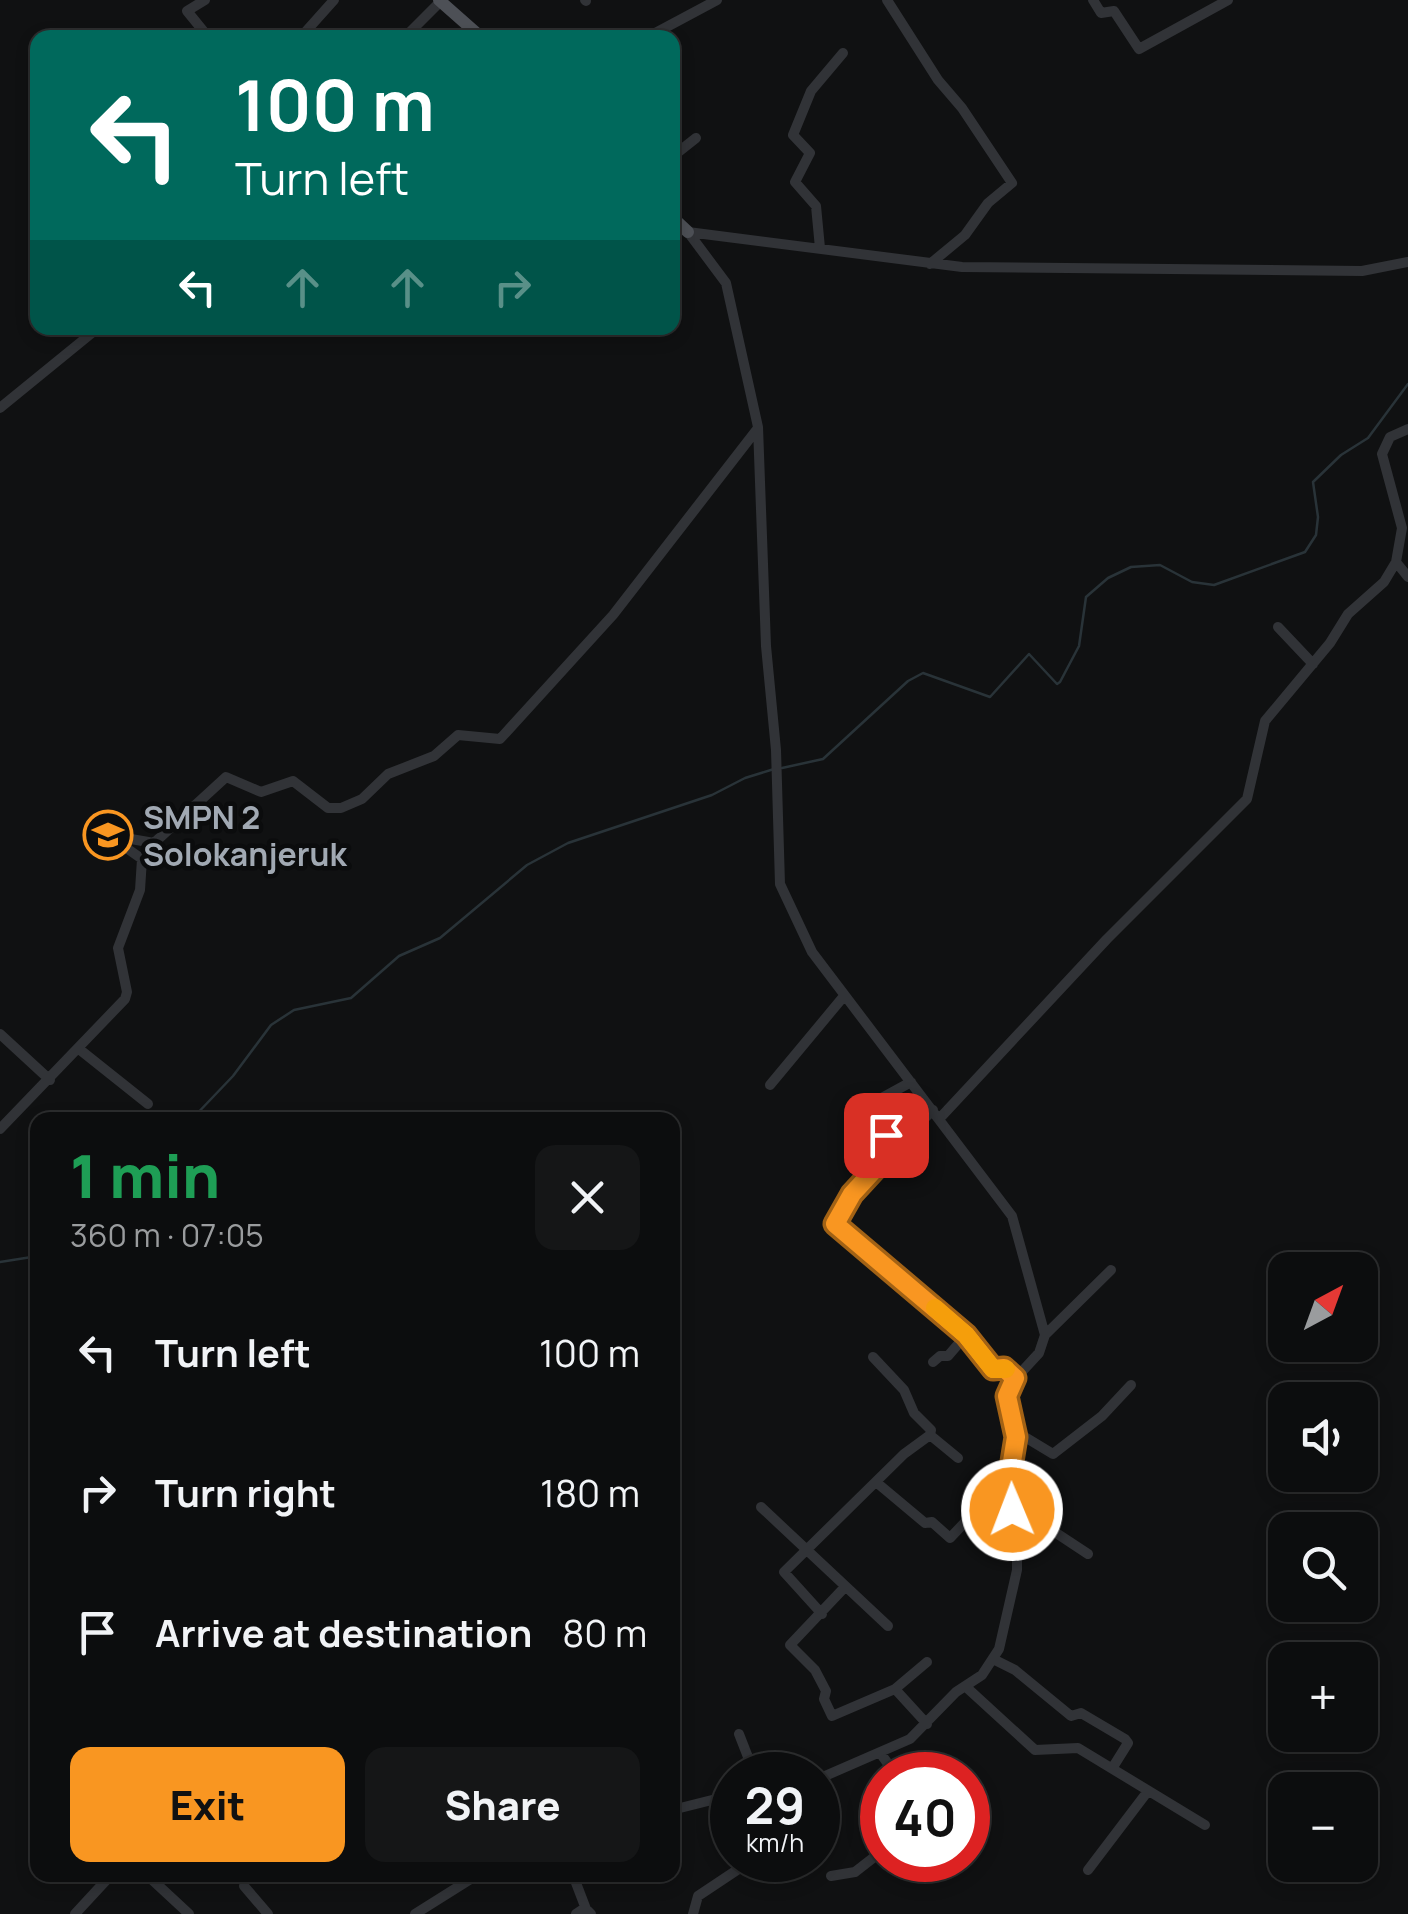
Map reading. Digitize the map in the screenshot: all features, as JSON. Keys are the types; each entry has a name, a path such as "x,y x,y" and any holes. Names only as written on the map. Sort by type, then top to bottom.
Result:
{"main road":[{"path":"441,0 473,30"},
{"path":"680,224 688,232"}],"street":[{"path":"203,30 188,11 205,0"},
{"path":"307,30 334,0"},
{"path":"412,30 441,0"},
{"path":"661,30 717,0"},
{"path":"887,0 938,80 962,108 1012,183 988,203 965,235 929,264"},
{"path":"1093,0 1101,13 1114,11 1139,49 1228,0"},
{"path":"820,248 816,206 795,182 810,152 792,136 811,90 844,53"},
{"path":"680,151 696,138"},
{"path":"688,232 929,264 1362,271 1408,262"},
{"path":"688,232 726,283 758,427 780,884 802,935 844,996 1018,1228 1045,1335"},
{"path":"0,408 89,335"},
{"path":"0,1129 125,999 118,948 140,890 142,860 108,835 154,844 226,778 261,792 293,781 328,808 341,808 362,799 388,774 434,756 458,735 500,739 613,615 758,427"},
{"path":"892,1151 936,1114 1246,799 1265,720 1348,614 1384,582 1396,562 1401,548 1401,524 1382,454 1390,437 1408,429"},
{"path":"1396,562 1408,577"},
{"path":"1278,627 1312,664"},
{"path":"770,1085 844,996"},
{"path":"0,1034 50,1080"},
{"path":"79,1049 148,1104"},
{"path":"911,1082 880,1099 869,1113 886,1135 881,1142 887,1156 852,1194 835,1224 966,1335 993,1369 1004,1368 1015,1378"},
{"path":"885,1752 928,1724 994,1659 1017,1570 1017,1524 1009,1495 1015,1430 1007,1396 1015,1378 1039,1353 1045,1335 1112,1270"},
{"path":"933,1362 948,1356 966,1335"},
{"path":"822,1614 784,1573 876,1482 930,1436 931,1430 914,1413 904,1390 873,1357"},
{"path":"1015,1430 1053,1454 1107,1412 1132,1385"},
{"path":"930,1436 958,1458"},
{"path":"876,1482 950,1538 968,1518 978,1522 1009,1495"},
{"path":"761,1507 888,1626"},
{"path":"1012,1510 1034,1519 1088,1554"},
{"path":"844,1588 790,1645 817,1674 832,1716 894,1689 927,1662"},
{"path":"994,1659 1015,1670 1071,1716 1081,1713 1125,1738 1128,1743 1113,1767"},
{"path":"965,1686 1035,1750 1070,1747 1113,1767 1205,1825"},
{"path":"894,1689 928,1724"},
{"path":"740,1734 747,1752"},
{"path":"1088,1870 1148,1791"},
{"path":"680,1808 710,1801"},
{"path":"75,1914 104,1882"},
{"path":"155,1882 189,1914"},
{"path":"415,1914 452,1882"},
{"path":"575,1882 584,1912"},
{"path":"693,1914 698,1896 719,1882"},
{"path":"244,1886 268,1914"}],"waterway":[{"path":"782,768 823,759 908,681 923,673 990,697 1029,654 1057,684 1079,646 1086,597 1108,578 1131,567 1160,565 1192,582 1214,585 1305,552 1316,535 1318,517 1313,482 1341,455 1368,438 1408,384"},
{"path":"199,1112 233,1076 271,1025 294,1010 351,998 399,956 440,938 527,865 568,843 712,795 774,769"},
{"path":"0,1262 30,1257"}],"slow traffic":[{"path":"935,1308 966,1335 993,1369 1006,1369"}],"place":[{"name":"SMPN 2 Solokanjeruk","path":"108,835"}],"route":[{"path":"886,1135 881,1142 887,1156 852,1194 836,1227 966,1335 993,1369 1004,1368 1015,1378 1007,1396 1016,1437 1008,1486 1012,1510"}]}
